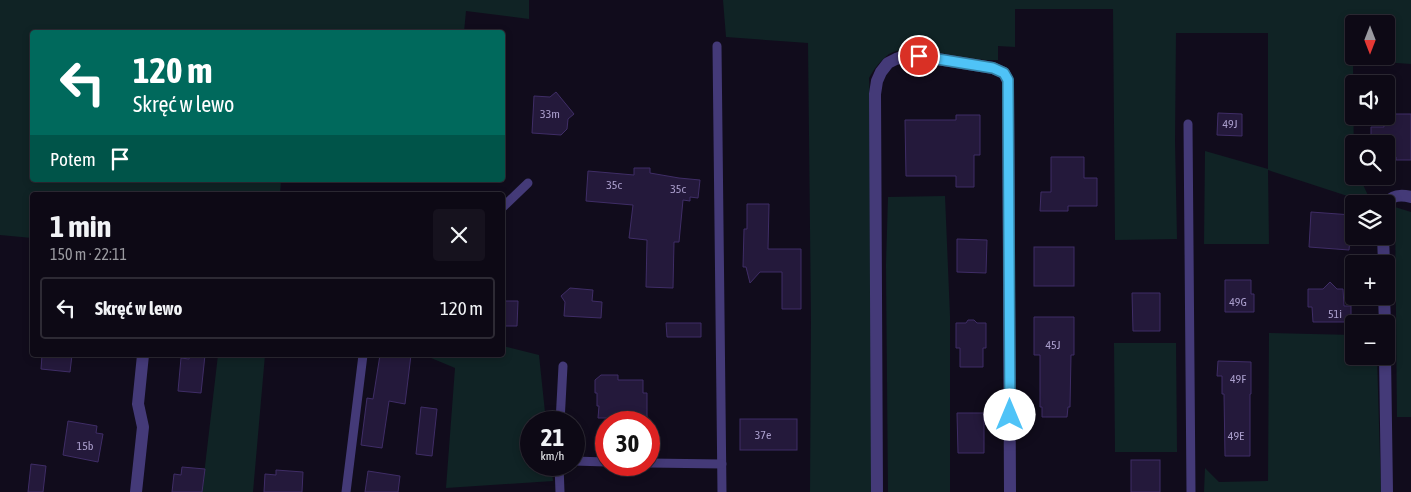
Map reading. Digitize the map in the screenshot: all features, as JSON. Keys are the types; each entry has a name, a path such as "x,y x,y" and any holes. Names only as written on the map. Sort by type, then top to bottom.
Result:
{"street":[{"path":"877,492 875,94 881,72 888,63 905,56 919,56 993,68 1004,73 1008,80 1010,492"},
{"path":"1395,196 1411,197"},
{"path":"136,492 142,427 138,404 142,357"},
{"path":"1385,365 1387,492"}],"lane":[{"path":"717,46 722,492"},
{"path":"1188,124 1191,492"},
{"path":"505,205 528,183"},
{"path":"346,492 363,357"},
{"path":"561,411 563,366"},
{"path":"660,463 722,464"},
{"path":"559,476 560,492"}],"green space":[{"path":"0,0 529,0 529,19 466,11 464,30 30,30 30,182 281,182 280,192 30,192 30,238 0,235"},
{"path":"723,0 1411,0 1411,64 1395,63 1395,15 1345,15 1345,65 1353,65 1353,75 1345,75 1345,125 1354,125 1354,135 1345,135 1345,185 1363,185 1368,195 1345,195 1268,170 1269,244 1204,244 1205,151 1268,169 1268,33 1176,33 1175,141 1177,239 1115,240 1113,9 1015,9 1015,47 998,46 998,60 974,59 907,49 889,54 869,78 875,214 875,492 810,492 811,320 808,43 726,37"},
{"path":"945,196 950,316 950,492 888,492 886,265 888,197"},
{"path":"1395,207 1411,212 1411,417 1397,417"},
{"path":"1269,333 1345,335 1345,365 1377,365 1381,492 1204,492 1205,468 1219,482 1268,481"},
{"path":"1114,343 1176,343 1177,452 1115,452"},
{"path":"505,346 539,355 545,411 520,411 520,476 552,476 553,481 446,488 455,368 429,357 505,357"},
{"path":"218,357 265,357 253,492 202,492"}],"building":[{"path":"556,92 574,114 568,119 567,129 561,135 532,133 534,96 550,97"},
{"path":"1218,113 1242,114 1242,136 1217,135"},
{"path":"1395,114 1411,114 1411,160 1396,160 1395,135 1371,135 1371,127 1384,127 1384,125 1395,125"},
{"path":"956,115 980,115 980,155 974,155 974,187 956,187 956,176 906,176 905,120 956,120"},
{"path":"1051,157 1084,157 1084,178 1097,178 1097,206 1068,206 1068,211 1040,211 1041,192 1051,192"},
{"path":"634,168 650,168 650,173 700,180 698,198 690,197 690,201 683,200 679,242 674,242 673,288 646,287 647,240 629,238 633,205 586,201 588,171 634,175"},
{"path":"747,204 769,204 768,249 801,249 801,309 782,309 782,272 760,272 750,283 746,267 743,267 744,229 747,229"},
{"path":"1311,212 1345,214 1345,245 1349,245 1349,250 1309,247"},
{"path":"957,239 987,240 986,273 957,272"},
{"path":"1034,247 1074,247 1074,286 1034,286"},
{"path":"1225,280 1251,280 1251,294 1254,294 1254,312 1225,312"},
{"path":"1330,282 1337,289 1343,289 1344,306 1351,306 1351,315 1345,315 1345,322 1313,322 1312,307 1308,307 1308,289 1323,289"},
{"path":"570,288 593,290 592,301 602,302 601,318 564,316 565,302 561,296"},
{"path":"1132,293 1160,293 1160,331 1133,331"},
{"path":"505,301 518,301 517,326 505,326"},
{"path":"1034,317 1074,317 1074,355 1071,355 1070,407 1068,407 1067,417 1042,417 1042,407 1040,407 1040,355 1034,355"},
{"path":"968,320 986,323 986,348 983,348 983,367 960,367 960,348 956,348 956,323 966,323"},
{"path":"666,323 701,323 701,337 667,337"},
{"path":"42,357 72,357 70,372 41,369"},
{"path":"190,357 205,357 201,393 178,391 181,358 189,359"},
{"path":"380,357 411,357 405,404 389,401 382,448 361,445 367,398 373,399"},
{"path":"1218,361 1251,362 1250,456 1225,456 1224,394 1222,394 1222,376 1217,376"},
{"path":"601,375 618,375 618,380 643,380 643,393 647,393 647,411 599,411 595,380"},
{"path":"421,407 437,409 432,456 416,454"},
{"path":"957,413 984,413 984,453 958,453"},
{"path":"740,419 797,419 797,450 740,450"},
{"path":"68,421 97,426 96,433 103,434 98,462 63,455"},
{"path":"1131,460 1160,460 1160,492 1131,492"},
{"path":"31,464 46,466 43,492 28,492"},
{"path":"182,467 205,469 202,492 172,492 174,474 181,475"},
{"path":"276,470 303,472 302,492 264,492 265,474 276,475"},
{"path":"368,471 400,476 398,492 365,492"}],"route":[{"path":"919,56 993,68 1004,73 1008,80 1010,415"}]}
